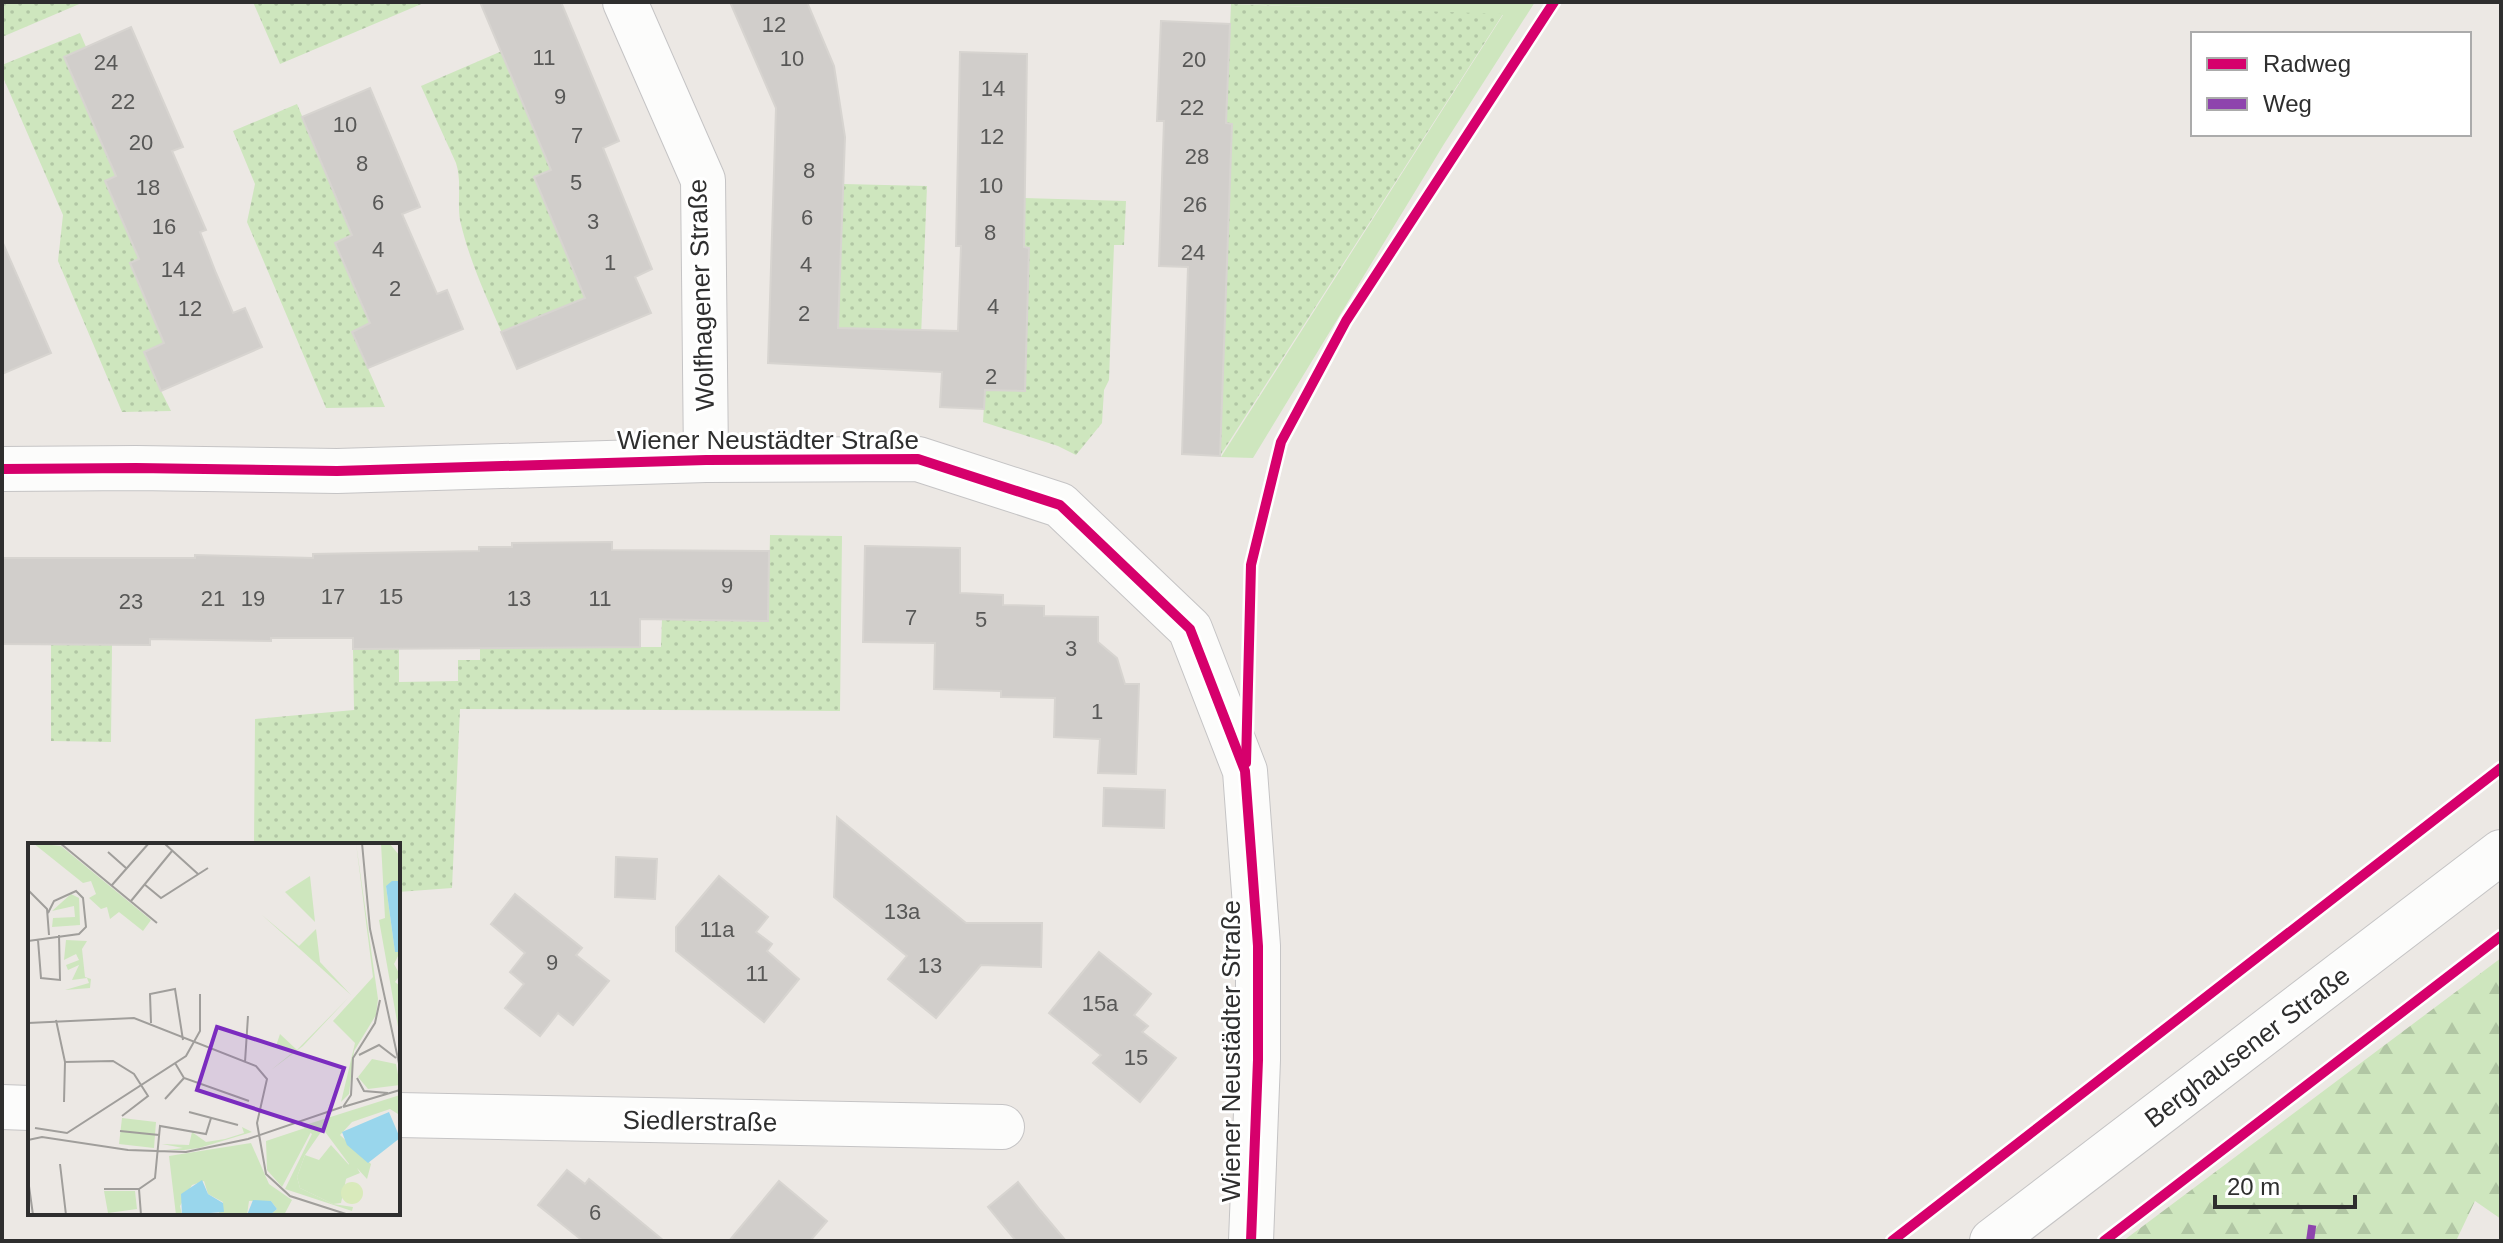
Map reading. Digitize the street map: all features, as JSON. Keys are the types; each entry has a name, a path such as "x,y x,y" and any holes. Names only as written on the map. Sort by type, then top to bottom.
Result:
{"street":[{"name":"Wolfhagener Straße","path":"625,2 703,180 706,460"},
{"name":"Wiener Neustädter Straße","path":"2,469 337,471 706,460 920,459 1060,505 1190,629 1245,771 1259,959 1251,1241"},
{"name":"Berghausener Straße","path":"1992,1241 2501,852"},
{"path":"2,1107 28,1108"},
{"name":"Siedlerstraße","path":"400,1115 1002,1127"}],"green space":[{"path":"2,2 84,2 2,37"},
{"path":"253,2 426,2 280,64"},
{"path":"1192,2 1535,2 1444,144 1253,458 1221,457 1503,15"},
{"path":"1231,4 1503,14 1220,456 1232,124 1226,123"},
{"path":"80,33 86,47 65,57 116,176 105,181 139,259 130,264 164,343 161,391 171,411 122,412 58,261 63,215 2,75 2,65"},
{"path":"502,51 551,170 535,177 585,298 502,333 478,278 464,235 459,213 456,163 421,86"},
{"path":"297,104 352,235 370,323 352,332 385,407 326,408 247,222 255,184 233,131"},
{"path":"843,184 927,186 921,337 838,328"},
{"path":"1024,198 1126,201 1124,245 1114,245 1109,380 1104,390 1102,423 1076,455 1058,446 983,422 985,390 1025,391 1029,248 1023,247"},
{"path":"770,535 842,536 840,711 460,709 452,888 400,892 400,843 254,843 255,719 354,710 353,649 399,648 399,682 458,681 458,660 480,660 480,647 661,647 662,619 768,621"},
{"path":"51,604 112,644 111,742 51,741"},
{"path":"2501,958 2501,1219 2475,1201 2456,1241 2123,1241"}],"building":[{"path":"480,2 561,2 619,141 603,148 652,269 635,277 651,313 517,369 501,332 585,298 534,177 551,170"},
{"path":"730,2 807,2 834,66 845,137 838,328 958,331 961,246 956,246 960,52 1027,54 1024,247 1029,248 1025,391 985,390 984,409 940,407 942,372 768,363 776,108"},
{"path":"1161,21 1230,24 1226,123 1232,124 1220,456 1182,454 1188,267 1159,266 1164,121 1157,121"},
{"path":"131,27 183,147 172,151 206,230 200,232 216,273 233,313 245,308 262,347 161,391 144,352 164,343 130,263 139,259 105,181 116,176 64,57"},
{"path":"370,88 420,207 402,214 437,294 447,290 463,329 368,368 352,332 370,323 335,243 352,235 302,117"},
{"path":"2,241 51,353 2,374"},
{"path":"612,542 612,550 769,551 768,621 640,619 640,647 353,649 353,638 271,638 271,641 150,639 150,645 2,644 2,558 195,558 195,555 313,558 313,554 479,551 479,547 512,547 512,543"},
{"path":"865,546 960,548 960,593 1003,595 1003,605 1044,606 1044,616 1098,617 1098,642 1117,658 1125,684 1139,684 1136,774 1098,773 1100,739 1054,737 1055,698 1001,697 1001,691 934,689 935,643 863,642"},
{"path":"1104,788 1165,790 1164,828 1103,826"},
{"path":"837,817 966,923 1042,923 1041,967 981,965 936,1018 888,979 907,956 834,897"},
{"path":"616,857 657,859 655,899 615,897"},
{"path":"719,876 768,917 756,932 772,944 767,951 799,979 764,1022 676,951 676,927"},
{"path":"515,894 582,948 576,955 609,981 573,1025 558,1013 540,1036 505,1008 524,984 510,972 525,953 491,924"},
{"path":"1099,952 1151,994 1134,1015 1148,1026 1142,1032 1176,1058 1140,1102 1093,1063 1101,1055 1049,1013"},
{"path":"567,1170 585,1184 589,1179 664,1241 583,1241 538,1205"},
{"path":"779,1181 827,1221 810,1241 729,1241"},
{"path":"1018,1182 1066,1241 1016,1241 988,1207"}],"marked path":[{"path":"2310,1241 2313,1220"}],"cycle path":[{"path":"1246,763 1251,565 1281,442 1346,321 1554,2"},
{"path":"2,469 337,471 706,460 918,459 1060,505 1190,629 1245,771 1258,946 1258,1060 1251,1241"},
{"path":"1892,1241 2501,768"},
{"path":"2104,1241 2501,936"}]}
